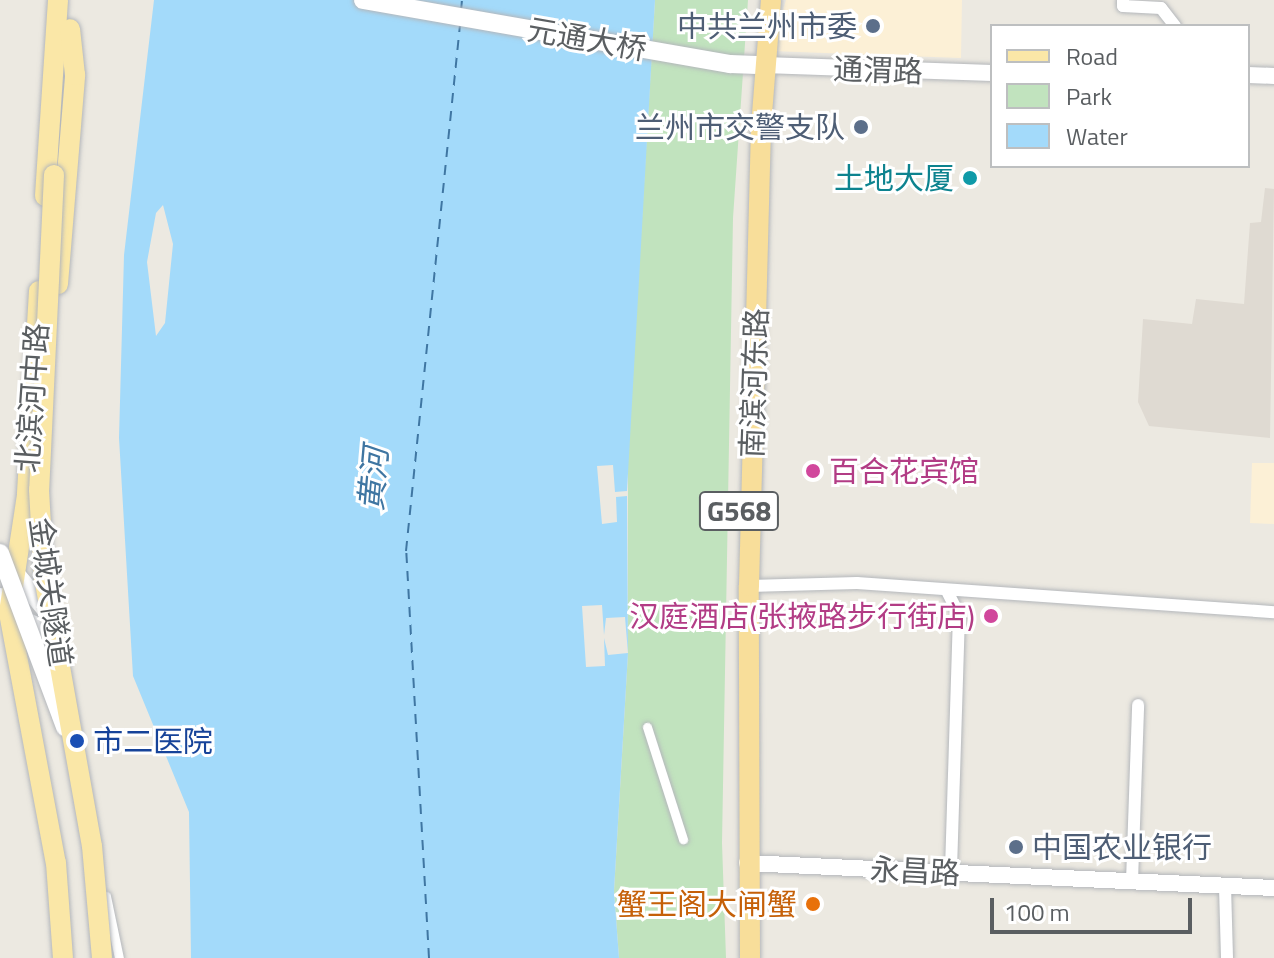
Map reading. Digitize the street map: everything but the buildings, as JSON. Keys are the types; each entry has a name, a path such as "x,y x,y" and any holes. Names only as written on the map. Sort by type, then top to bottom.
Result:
{"highway":[{"name":"南滨河东路","path":"750,958 747,863 749,586 757,0"},
{"name":"南滨河东路","path":"738,958 737,587 758,65 771,0"}],"main road":[{"name":"北滨河中路","path":"58,0 27,495 14,574 4,605 56,863 61,958"},
{"path":"72,0 70,29 75,75 41,492 47,611 66,726 106,896 99,958"},
{"name":"元通大桥","path":"363,0 730,64 758,65"},
{"name":"金城关隧道","path":"70,29 54,175 39,490 44,577 68,737 92,846 99,958"},
{"path":"0,545 14,574 47,611"},
{"path":"0,553 68,737"},
{"path":"4,605 51,633"}],"street":[{"path":"1123,0 1123,6 1161,8 1173,24"},
{"name":"通渭路","path":"758,65 990,73"},
{"path":"1250,75 1274,76"},
{"path":"749,586 810,581 948,593 1274,612"},
{"path":"948,593 959,615 951,873"},
{"path":"1132,881 1138,705"},
{"path":"647,727 683,839"},
{"name":"永昌路","path":"747,863 1274,888"},
{"path":"1225,886 1227,958"},
{"path":"106,896 119,958"}],"shaded area":[{"path":"786,0 962,0 961,58 771,51"},
{"path":"1265,188 1274,189 1270,438 1149,426 1138,402 1143,319 1192,324 1196,299 1244,304 1250,223 1261,222"},
{"path":"1252,463 1274,463 1274,524 1250,523"}],"green space":[{"path":"655,0 748,0 733,218 722,843 726,958 619,958 614,891 628,653 628,451"}],"water":[{"name":"黄河","path":"154,0 655,0 627,491 628,653 614,891 619,958 191,958 189,812 133,676 119,438 124,255","holes":["163,205 173,244 165,323 156,336 147,262 156,213"]}],"pier":[{"path":"613,465 615,492 627,491 627,496 616,497 617,522 602,524 597,466"},
{"path":"602,605 604,635 606,618 625,617 628,653 608,655 604,638 605,666 586,667 582,606"}],"ferry route":[{"path":"461,11 462,0"},
{"path":"429,958 406,551 460,25"}],"place":[{"name":"中共兰州市委","path":"873,26"},
{"name":"兰州市交警支队","path":"861,127"},
{"name":"土地大厦","path":"970,178"},
{"name":"百合花宾馆","path":"813,471"},
{"name":"汉庭酒店(张掖路步行街店)","path":"991,616"},
{"name":"市二医院","path":"77,741"},
{"name":"中国农业银行","path":"1016,847"},
{"name":"蟹王阁大闸蟹","path":"813,904"}]}
